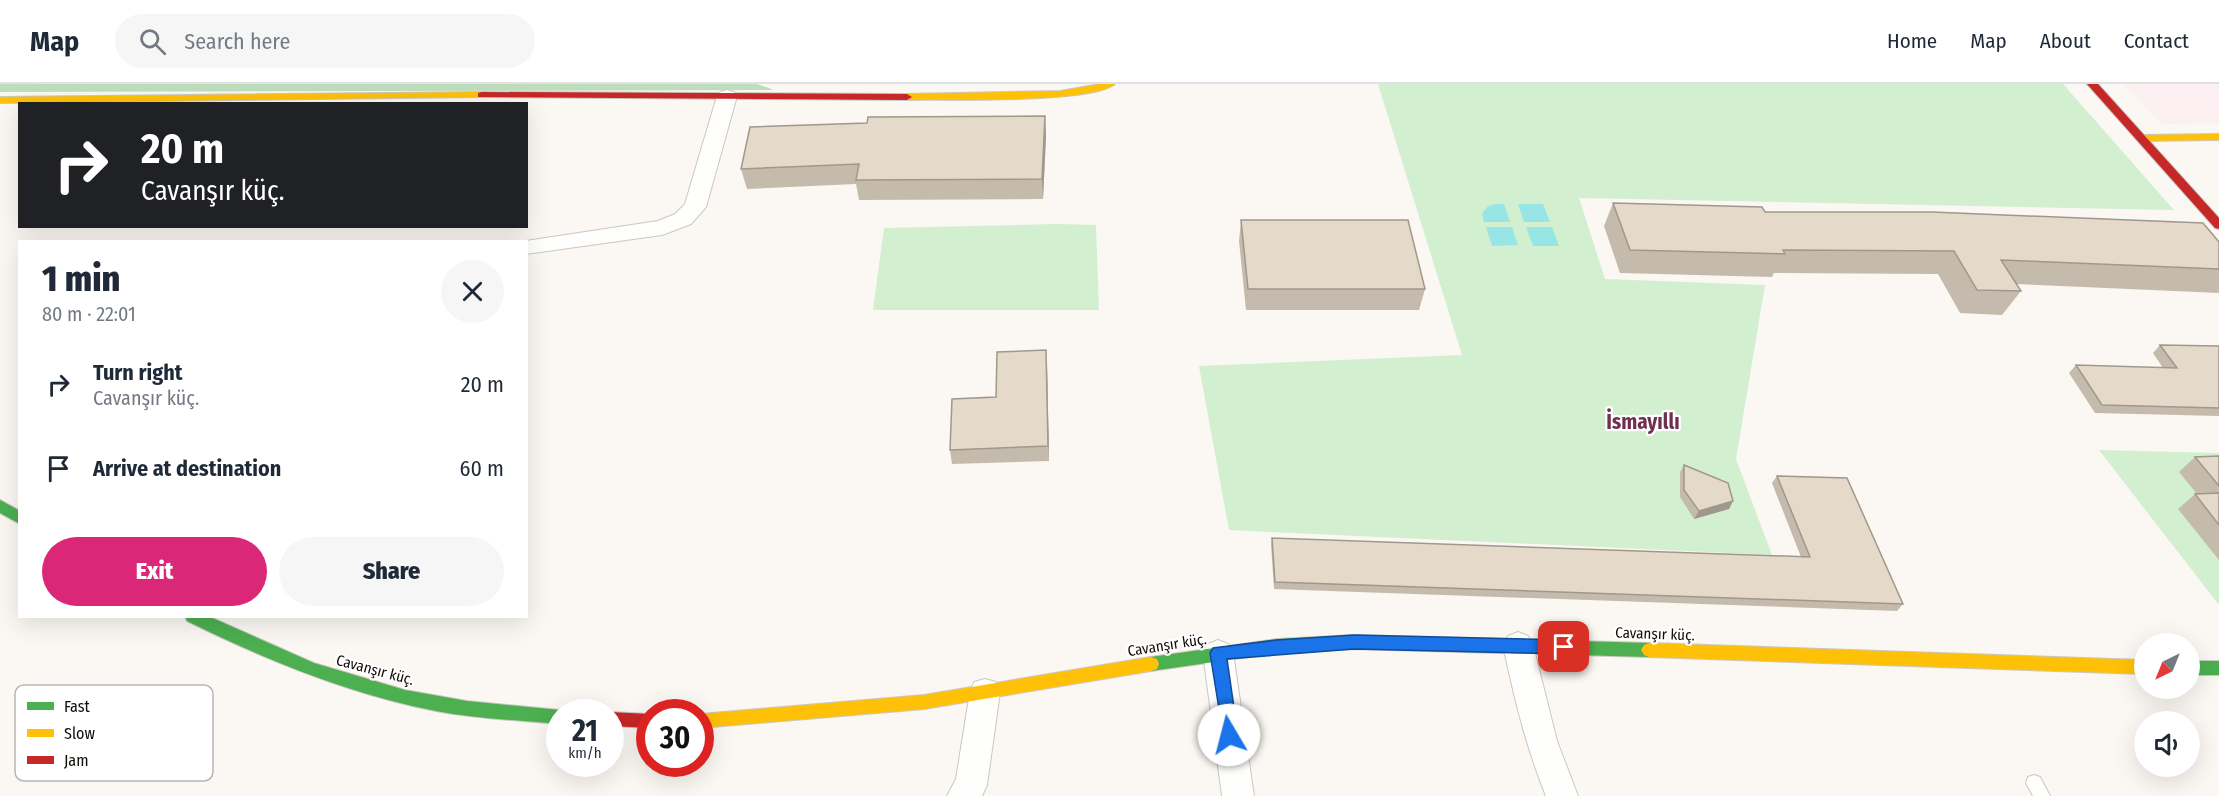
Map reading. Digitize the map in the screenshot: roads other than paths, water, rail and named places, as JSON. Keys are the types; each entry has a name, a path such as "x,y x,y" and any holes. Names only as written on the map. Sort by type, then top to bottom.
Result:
{"main road":[{"path":"789,84 818,98"},
{"path":"0,100 727,96 818,98 1060,94 1091,90 1110,84"},
{"path":"2092,84 2219,225"},
{"path":"2142,138 2219,137"},
{"path":"0,506 18,517"},
{"name":"Cavanşır küç.","path":"196,618 254,647 346,682 438,704 546,716"},
{"name":"Cavanşır küç.","path":"714,720 924,702 1218,653 1277,646 1354,642 1518,645 2134,667"},
{"path":"2200,669 2218,671"}],"street":[{"path":"528,247 662,228 684,219 696,207 727,96"},
{"path":"1518,645 1534,715 1551,772 1562,796"},
{"path":"1218,653 1238,796"},
{"path":"963,796 971,785 985,692"}],"water":[{"path":"1504,204 1510,222 1484,222 1482,214 1487,207"},
{"path":"1518,204 1543,204 1550,222 1524,222"},
{"path":"1486,227 1512,227 1518,245 1492,246"},
{"path":"1526,227 1552,227 1559,246 1533,246"}],"district":[{"name":"İsmayıllı","path":"1643,422"}]}
